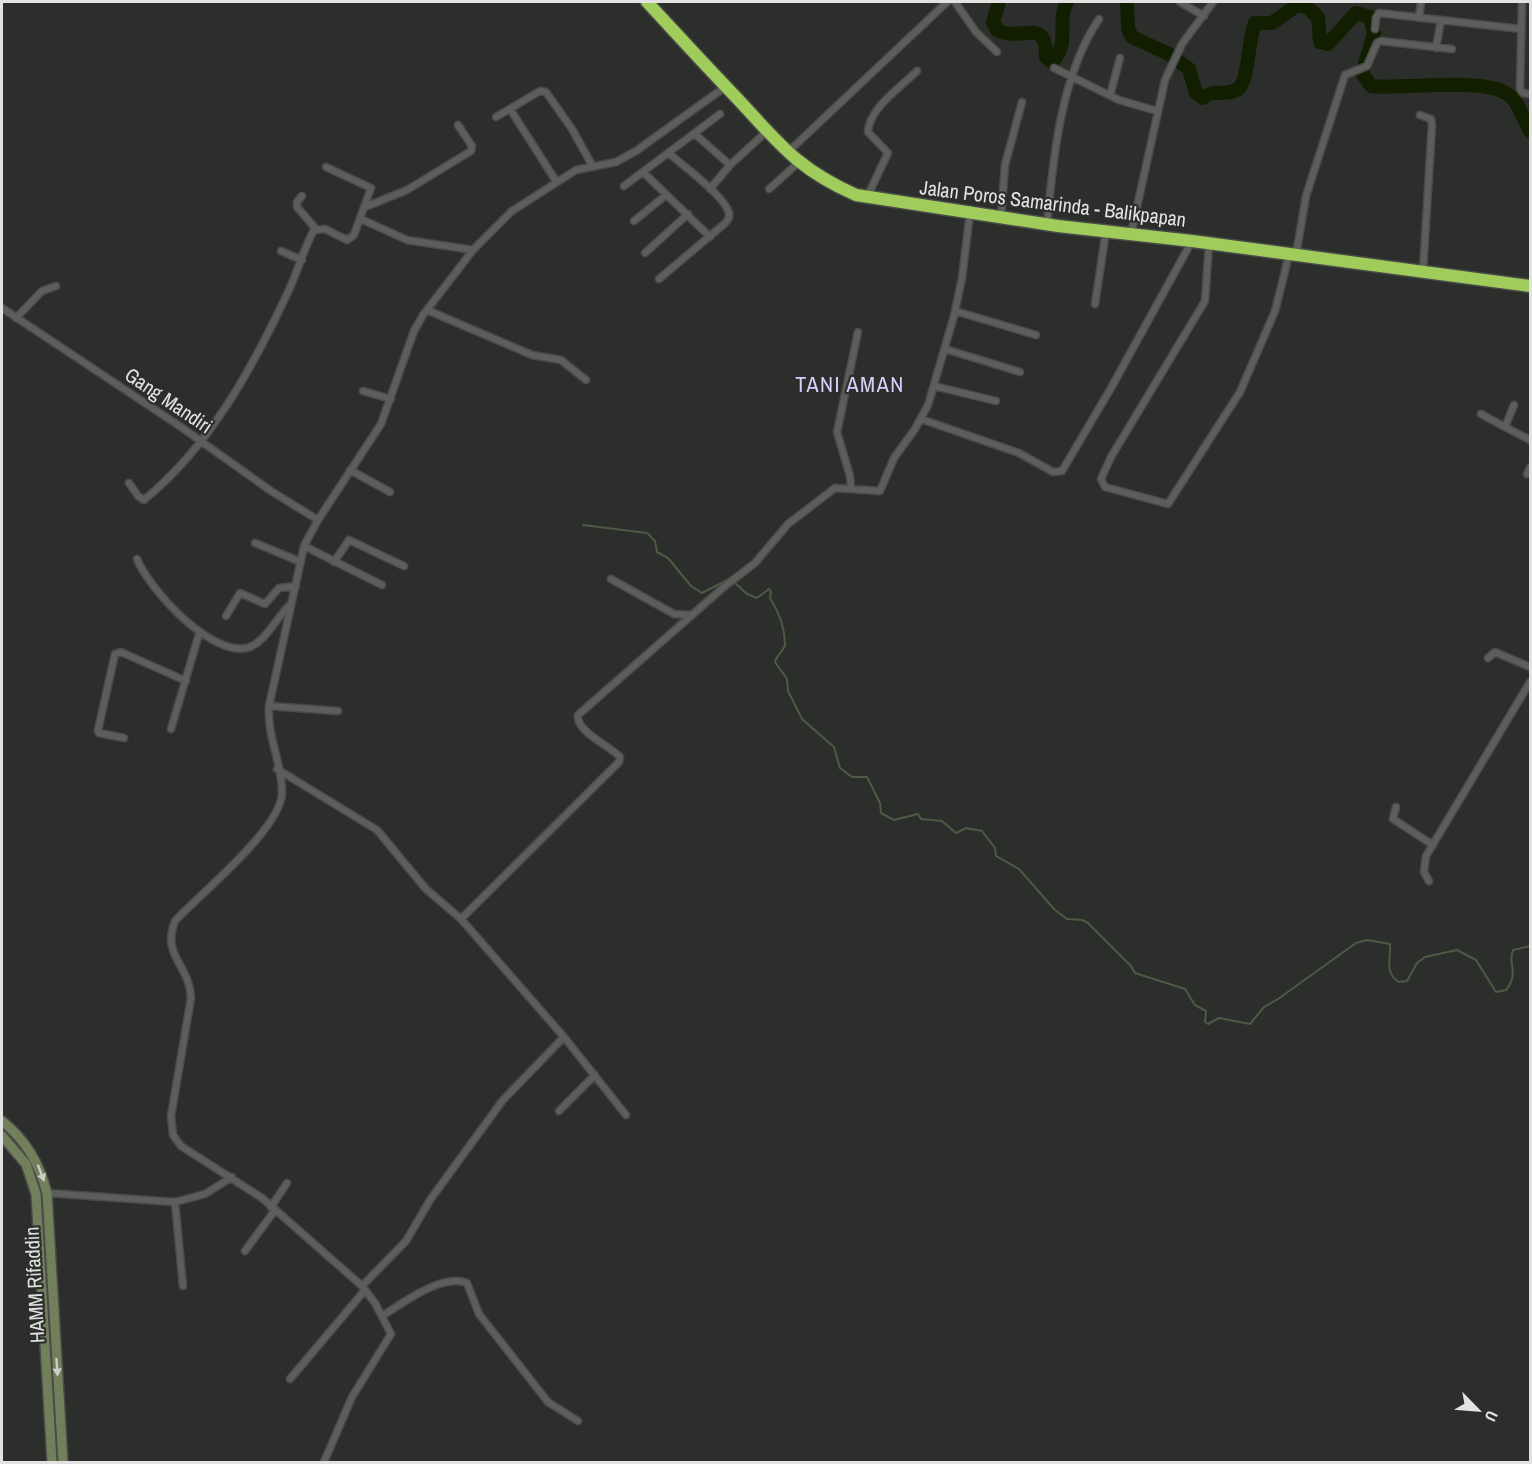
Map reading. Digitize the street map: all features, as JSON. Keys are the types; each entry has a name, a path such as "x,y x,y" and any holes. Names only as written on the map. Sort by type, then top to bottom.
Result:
{"highway":[{"name":"Jalan Poros Samarinda - Balikpapan","path":"647,2 766,132 798,163 825,181 867,197 1047,224 1530,286"}],"main road":[{"name":"HAMM Rifaddin","path":"2,1121 21,1138 33,1156 47,1193 52,1462"},
{"name":"HAMM Rifaddin","path":"2,1136 26,1164 36,1194 63,1462"}],"street":[{"path":"787,153 947,2"},
{"path":"955,2 983,41 997,52"},
{"path":"1180,2 1204,16"},
{"path":"1131,234 1157,111 1172,63 1213,2"},
{"path":"1419,18 1421,2"},
{"path":"1522,2 1520,89 1523,93 1530,94"},
{"path":"1375,29 1379,13 1521,29"},
{"path":"1047,224 1054,159 1072,78 1087,39 1099,19"},
{"path":"1436,48 1441,20"},
{"path":"1209,244 1209,270 1205,301 1111,457 1101,480 1105,487 1168,504 1240,392 1275,311 1292,255 1306,196 1345,75 1369,64 1377,43 1382,41 1452,50"},
{"path":"1110,95 1120,58"},
{"path":"1054,68 1110,95 1157,111"},
{"path":"867,197 888,153 868,132 868,124 874,114 917,71"},
{"path":"324,1462 352,1397 391,1334 363,1288 273,1208 231,1177 181,1146 171,1129 191,998 188,982 170,940 175,921 236,862 280,808 282,789 268,722 269,706 304,546 318,520 381,424 414,331 427,310 473,250 512,212 556,181 592,165 616,162 636,151 726,86"},
{"path":"496,117 540,91 546,92 572,129 592,165"},
{"path":"1001,217 1005,165 1022,102"},
{"path":"510,109 556,181"},
{"path":"624,186 670,154 720,114"},
{"path":"1420,115 1431,119 1432,125 1423,271"},
{"path":"365,207 407,190 471,151 472,146 458,125"},
{"path":"710,189 730,165 766,132"},
{"path":"695,134 730,165"},
{"path":"659,279 710,237 727,221 729,214 710,189 670,154"},
{"path":"769,189 798,163"},
{"path":"302,195 297,202 297,207 316,229 325,229 350,239 361,219 370,187 326,167"},
{"path":"643,172 710,237"},
{"path":"634,221 666,195"},
{"path":"461,919 619,762 618,755 583,728 577,716 755,563 780,532 808,508 838,487 880,490 894,458 921,419 934,386 955,311 970,213"},
{"path":"645,254 688,214"},
{"path":"361,219 407,240 473,250"},
{"path":"129,483 138,496 144,500 202,442 250,367 316,229"},
{"path":"1095,304 1106,231"},
{"path":"921,419 1019,453 1053,472 1062,471 1117,378 1192,241"},
{"path":"281,251 302,260"},
{"path":"16,318 42,291 56,286"},
{"name":"Gang Mandiri","path":"2,308 271,491 318,520"},
{"path":"427,310 532,355 561,360 586,380"},
{"path":"955,311 1036,334"},
{"path":"850,489 850,476 837,432 858,332"},
{"path":"945,349 1020,372"},
{"path":"934,386 996,402"},
{"path":"363,391 391,399"},
{"path":"1505,427 1514,405"},
{"path":"1481,414 1530,440"},
{"path":"350,470 390,492"},
{"path":"334,562 349,540 404,566"},
{"path":"255,543 301,562"},
{"path":"304,546 382,585"},
{"path":"137,559 144,576 199,634 231,648 248,647 259,641 291,604"},
{"path":"611,579 675,615 692,615"},
{"path":"226,616 240,593 263,604 279,588 296,586"},
{"path":"171,729 199,634"},
{"path":"124,738 99,733 98,730 114,657 118,652 186,681"},
{"path":"1488,658 1495,652 1530,667"},
{"path":"1429,881 1424,872 1425,863 1433,844 1530,682"},
{"path":"269,706 338,711"},
{"path":"277,769 377,830 389,841 426,889 461,919 564,1037 626,1115"},
{"path":"1396,807 1393,819 1433,844"},
{"path":"290,1379 363,1288 406,1241 430,1200 503,1100 564,1037"},
{"path":"560,1111 595,1075"},
{"path":"47,1193 175,1202 205,1194 231,1177"},
{"path":"244,1251 287,1183"},
{"path":"175,1202 183,1286"},
{"path":"382,1316 426,1290 450,1281 467,1282 480,1314 548,1402 578,1421"}],"waterway":[{"path":"999,2 993,22 997,30 1014,34 1037,33 1045,44 1046,57 1052,62 1061,47 1063,17 1067,2"},
{"path":"1127,2 1128,29 1132,37 1169,54 1189,69 1196,93 1203,98 1211,94 1234,91 1242,85 1255,23 1272,23 1296,6 1306,6 1318,17 1320,42 1328,44 1356,13 1370,17 1374,34 1362,73 1371,86 1463,85 1498,89 1513,98 1530,131"},
{"path":"583,525 647,533 655,541 657,552 668,558 691,586 702,593 729,579"},
{"path":"734,582 747,594 757,598 769,589 771,592 770,598 781,620 785,639 785,645 775,662 787,679 788,691 802,719 834,747 840,768 852,777 867,777 880,803 881,813 894,820 918,814 921,819 942,821 956,833 966,828 982,831 995,848 996,856 1019,869 1055,910 1067,919 1082,920 1088,923 1131,966 1135,973 1185,989 1195,1005 1206,1011 1205,1022 1208,1024 1219,1018 1250,1024 1264,1007 1356,943 1367,940 1390,944 1390,970 1399,982 1407,981 1417,963 1425,957 1457,950 1476,960 1496,992 1506,990 1510,984 1513,973 1511,959 1513,950 1530,946"}],"district":[{"name":"TANI AMAN","path":"850,384"}]}
